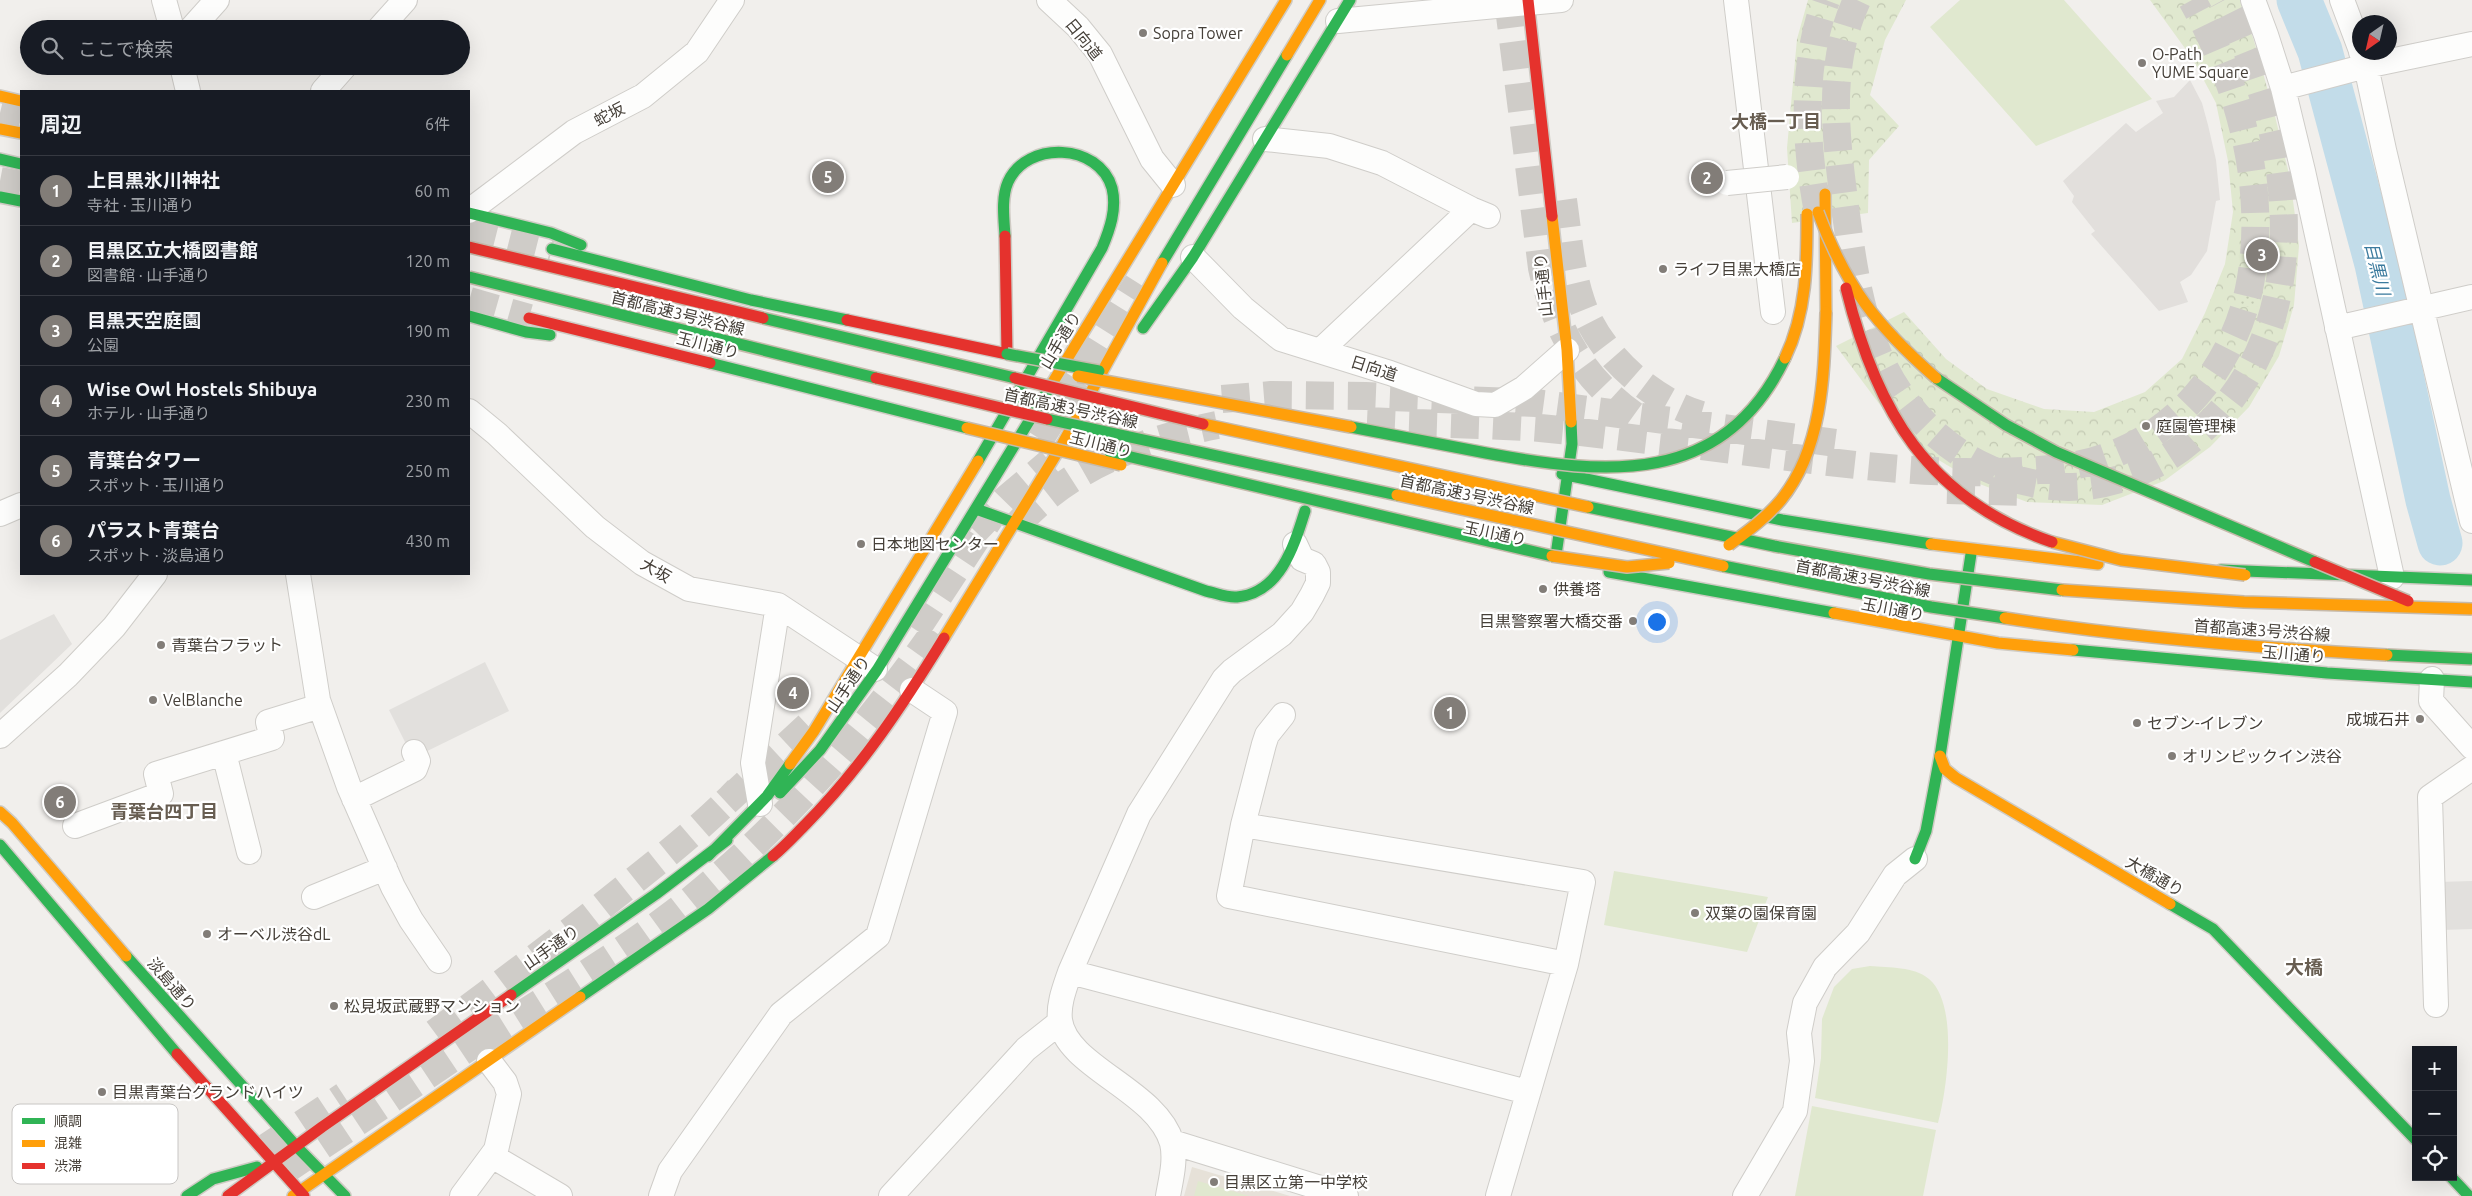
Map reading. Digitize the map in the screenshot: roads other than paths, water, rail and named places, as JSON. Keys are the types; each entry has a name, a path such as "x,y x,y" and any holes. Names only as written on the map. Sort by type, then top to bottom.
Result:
{"main road":[{"name":"山手通り","path":"228,1196 708,856 760,811 802,770 840,725 868,665 976,509 1286,0"},
{"path":"1063,444 1170,248 1320,0"},
{"path":"1136,338 1193,257 1350,0"},
{"name":"山手通り","path":"1528,1 1567,350 1572,444 1554,562"},
{"path":"0,96 20,101"},
{"path":"0,128 20,134"},
{"path":"708,856 760,804 868,665 1111,228 1114,209 1109,181 1101,169 1087,159 1072,153 1055,152 1028,158 1009,180 1004,201 1007,354"},
{"path":"0,159 20,164"},
{"path":"986,420 1198,474 1569,560 1599,566 1646,566 1681,561 1718,550 1753,529 1773,511 1789,491 1811,447 1820,407 1825,356 1825,194 1857,331 1877,384 1889,408 1906,437 1932,467 1964,495 1998,517 2019,528 2073,549 2143,563 2245,575 2472,592"},
{"path":"0,197 20,201"},
{"path":"470,212 551,233 680,284"},
{"path":"958,365 1060,373 1546,464 1601,469 1660,463 1701,450 1725,435 1754,407 1776,376 1793,339 1804,300 1812,213 1840,268 1874,318 1932,376 1983,412 2043,446 2265,542 2411,602 2464,620"},
{"name":"首都高速3号渋谷線","path":"470,247 1255,436 1774,546 1930,574 2079,592 2244,602 2472,609"},
{"path":"552,249 680,284 1007,354 1150,381 1568,475 1782,520 1971,550 2100,564 2472,580"},
{"name":"首都高速3号渋谷線","path":"470,277 1004,410 1758,574 1931,608 2074,629 2252,647 2472,659"},
{"path":"470,316 526,332 661,350"},
{"name":"玉川通り","path":"529,318 1266,501"},
{"path":"710,338 881,392"},
{"path":"0,845 141,1014 299,1194 323,1174 708,909 776,854 837,792 869,752 912,690 1063,444 1125,354"},
{"path":"976,509 1206,591 1237,597 1251,594 1265,587 1280,570 1295,544"},
{"name":"玉川通り","path":"1295,544 1310,512 1554,562 1958,638 2327,674 2472,682"},
{"path":"1915,860 1926,831 1940,756 1971,550"},
{"name":"大橋通り","path":"1940,756 1945,769 1956,778 2213,929 2412,1136"},
{"name":"淡島通り","path":"0,812 12,823 161,997 296,1146 345,1196"},
{"path":"187,1196 213,1179 273,1163"},
{"path":"2455,1181 2469,1196"}],"street":[{"path":"164,0 170,20"},
{"path":"199,20 217,0"},
{"path":"387,20 404,0"},
{"name":"蛇坂","path":"470,211 574,132 643,96 697,52 732,0"},
{"path":"1338,21 1528,1 1561,0"},
{"path":"1736,0 1773,312"},
{"path":"2253,0 2266,35 2291,86 2397,578"},
{"path":"2342,0 2352,33"},
{"name":"日向道","path":"1062,4 1100,54 1148,154 1173,185"},
{"path":"2397,54 2472,44"},
{"path":"2291,86 2357,60"},
{"path":"2360,60 2414,310 2472,522"},
{"path":"184,75 188,90"},
{"path":"323,90 337,75"},
{"path":"1265,139 1329,146 1382,163 1479,213 1320,351"},
{"path":"1727,183 1788,177"},
{"name":"日向道","path":"1193,257 1244,308 1281,339 1476,404 1495,405 1524,388 1567,350"},
{"path":"2342,327 2472,298"},
{"name":"大坂","path":"470,412 497,434 595,527 642,562 689,589 778,606 868,665"},
{"path":"0,514 20,505"},
{"path":"1168,1196 1174,1166 1172,1142 1157,1114 1130,1091 1090,1062 1071,1044 1060,1022 1062,996 1070,972 1139,814 1219,688 1232,671 1282,634 1302,612 1312,595 1318,582 1318,572 1314,564 1302,559 1295,544"},
{"path":"0,736 87,655 114,627 154,575"},
{"path":"298,575 320,706 354,799 385,868 411,920 439,961"},
{"path":"760,804 753,763 778,606"},
{"path":"2432,679 2431,701 2472,746"},
{"path":"661,1196 670,1171 781,1014 878,936 945,712 912,690"},
{"path":"75,826 161,794 156,774 272,738 268,722 320,706"},
{"path":"1283,715 1267,735 1243,825 1229,896 1566,964"},
{"path":"354,799 415,769 418,761 414,752"},
{"path":"224,753 249,852"},
{"path":"2436,1005 2430,797 2472,768"},
{"path":"1243,825 1583,882 1566,964 1498,1196"},
{"path":"1745,1196 1794,1111 1802,1061 1799,1033 1805,1003 1825,967 1858,933 1895,875 1915,860"},
{"path":"314,897 385,868"},
{"path":"1070,972 1527,1092"},
{"path":"891,1196 1026,1049 1060,1022"},
{"path":"462,1196 496,1150 509,1094 505,1082 489,1061"},
{"path":"1172,1142 1346,1196"},
{"path":"492,1156 560,1196"}],"waterway":[{"name":"目黒川","path":"2299,0 2320,51 2377,264 2428,500 2440,543"}],"tunnel":[{"path":"1508,0 1542,268 1548,291 1564,332 1586,369 1600,386 1635,416"},
{"path":"1818,212 1808,132 1809,78 1812,52 1826,0"},
{"path":"1857,0 1846,28 1840,56 1837,84 1837,142 1856,277 1867,324 1878,354 1908,405 1921,420 1951,447 1967,458 2005,476 2047,486 2068,487 2088,486 2130,476 2170,456 2183,447 2200,432 2239,388 2265,337 2280,282 2284,224 2279,165 2266,107 2247,51 2223,0"},
{"path":"1367,421 1540,428 1872,467 1952,472 2021,471 2078,465 2106,457 2133,445 2157,430 2180,412 2199,392 2216,369 2230,344 2241,317 2249,289 2254,252 2255,215 2252,177 2246,140 2224,68 2192,0"},
{"path":"0,113 20,118"},
{"path":"0,181 20,185"},
{"path":"1563,200 1577,289 1589,320 1599,338 1628,372 1645,386 1682,408 1701,415"},
{"path":"470,228 552,249"},
{"path":"1040,439 1138,283"},
{"path":"470,301 529,318"},
{"path":"1222,399 1271,395 1366,396 1536,403 1836,443"},
{"path":"1018,524 1038,504 1061,487 1109,459 1162,439 1217,425"},
{"path":"975,531 1005,500 1050,462"},
{"path":"1947,490 2031,492"},
{"path":"916,630 990,518"},
{"path":"481,1040 651,930 712,883 748,851 847,746 935,631"},
{"path":"726,802 811,723"},
{"path":"435,1033 555,943 670,852 738,790"},
{"path":"287,1169 496,1029"},
{"path":"267,1147 344,1096"}],"place":[{"name":"Sopra Tower","path":"1143,33"},
{"name":"O-Path YUME Square","path":"2142,63"},
{"name":"青葉台タワー","path":"828,177"},
{"name":"目黒区立大橋図書館","path":"1707,178"},
{"name":"目黒天空庭園","path":"2262,255"},
{"name":"ライフ目黒大橋店","path":"1663,269"},
{"name":"庭園管理棟","path":"2146,426"},
{"name":"日本地図センター","path":"861,544"},
{"name":"供養塔","path":"1543,589"},
{"name":"目黒警察署大橋交番","path":"1633,621"},
{"name":"青葉台フラット","path":"161,645"},
{"name":"Wise Owl Hostels Shibuya","path":"793,693"},
{"name":"VelBlanche","path":"153,700"},
{"name":"上目黒氷川神社","path":"1450,713"},
{"name":"成城石井","path":"2420,719"},
{"name":"セブン-イレブン","path":"2137,723"},
{"name":"オリンピックイン渋谷","path":"2172,756"},
{"name":"パラスト青葉台","path":"60,802"},
{"name":"双葉の園保育園","path":"1695,913"},
{"name":"オーベル渋谷dL","path":"207,934"},
{"name":"松見坂武蔵野マンション","path":"334,1006"},
{"name":"目黒青葉台グランドハイツ","path":"102,1092"},
{"name":"目黒区立第一中学校","path":"1214,1182"}],"district":[{"name":"大橋一丁目","path":"1776,122"},
{"name":"青葉台四丁目","path":"164,812"},
{"name":"大橋","path":"2304,967"}]}
